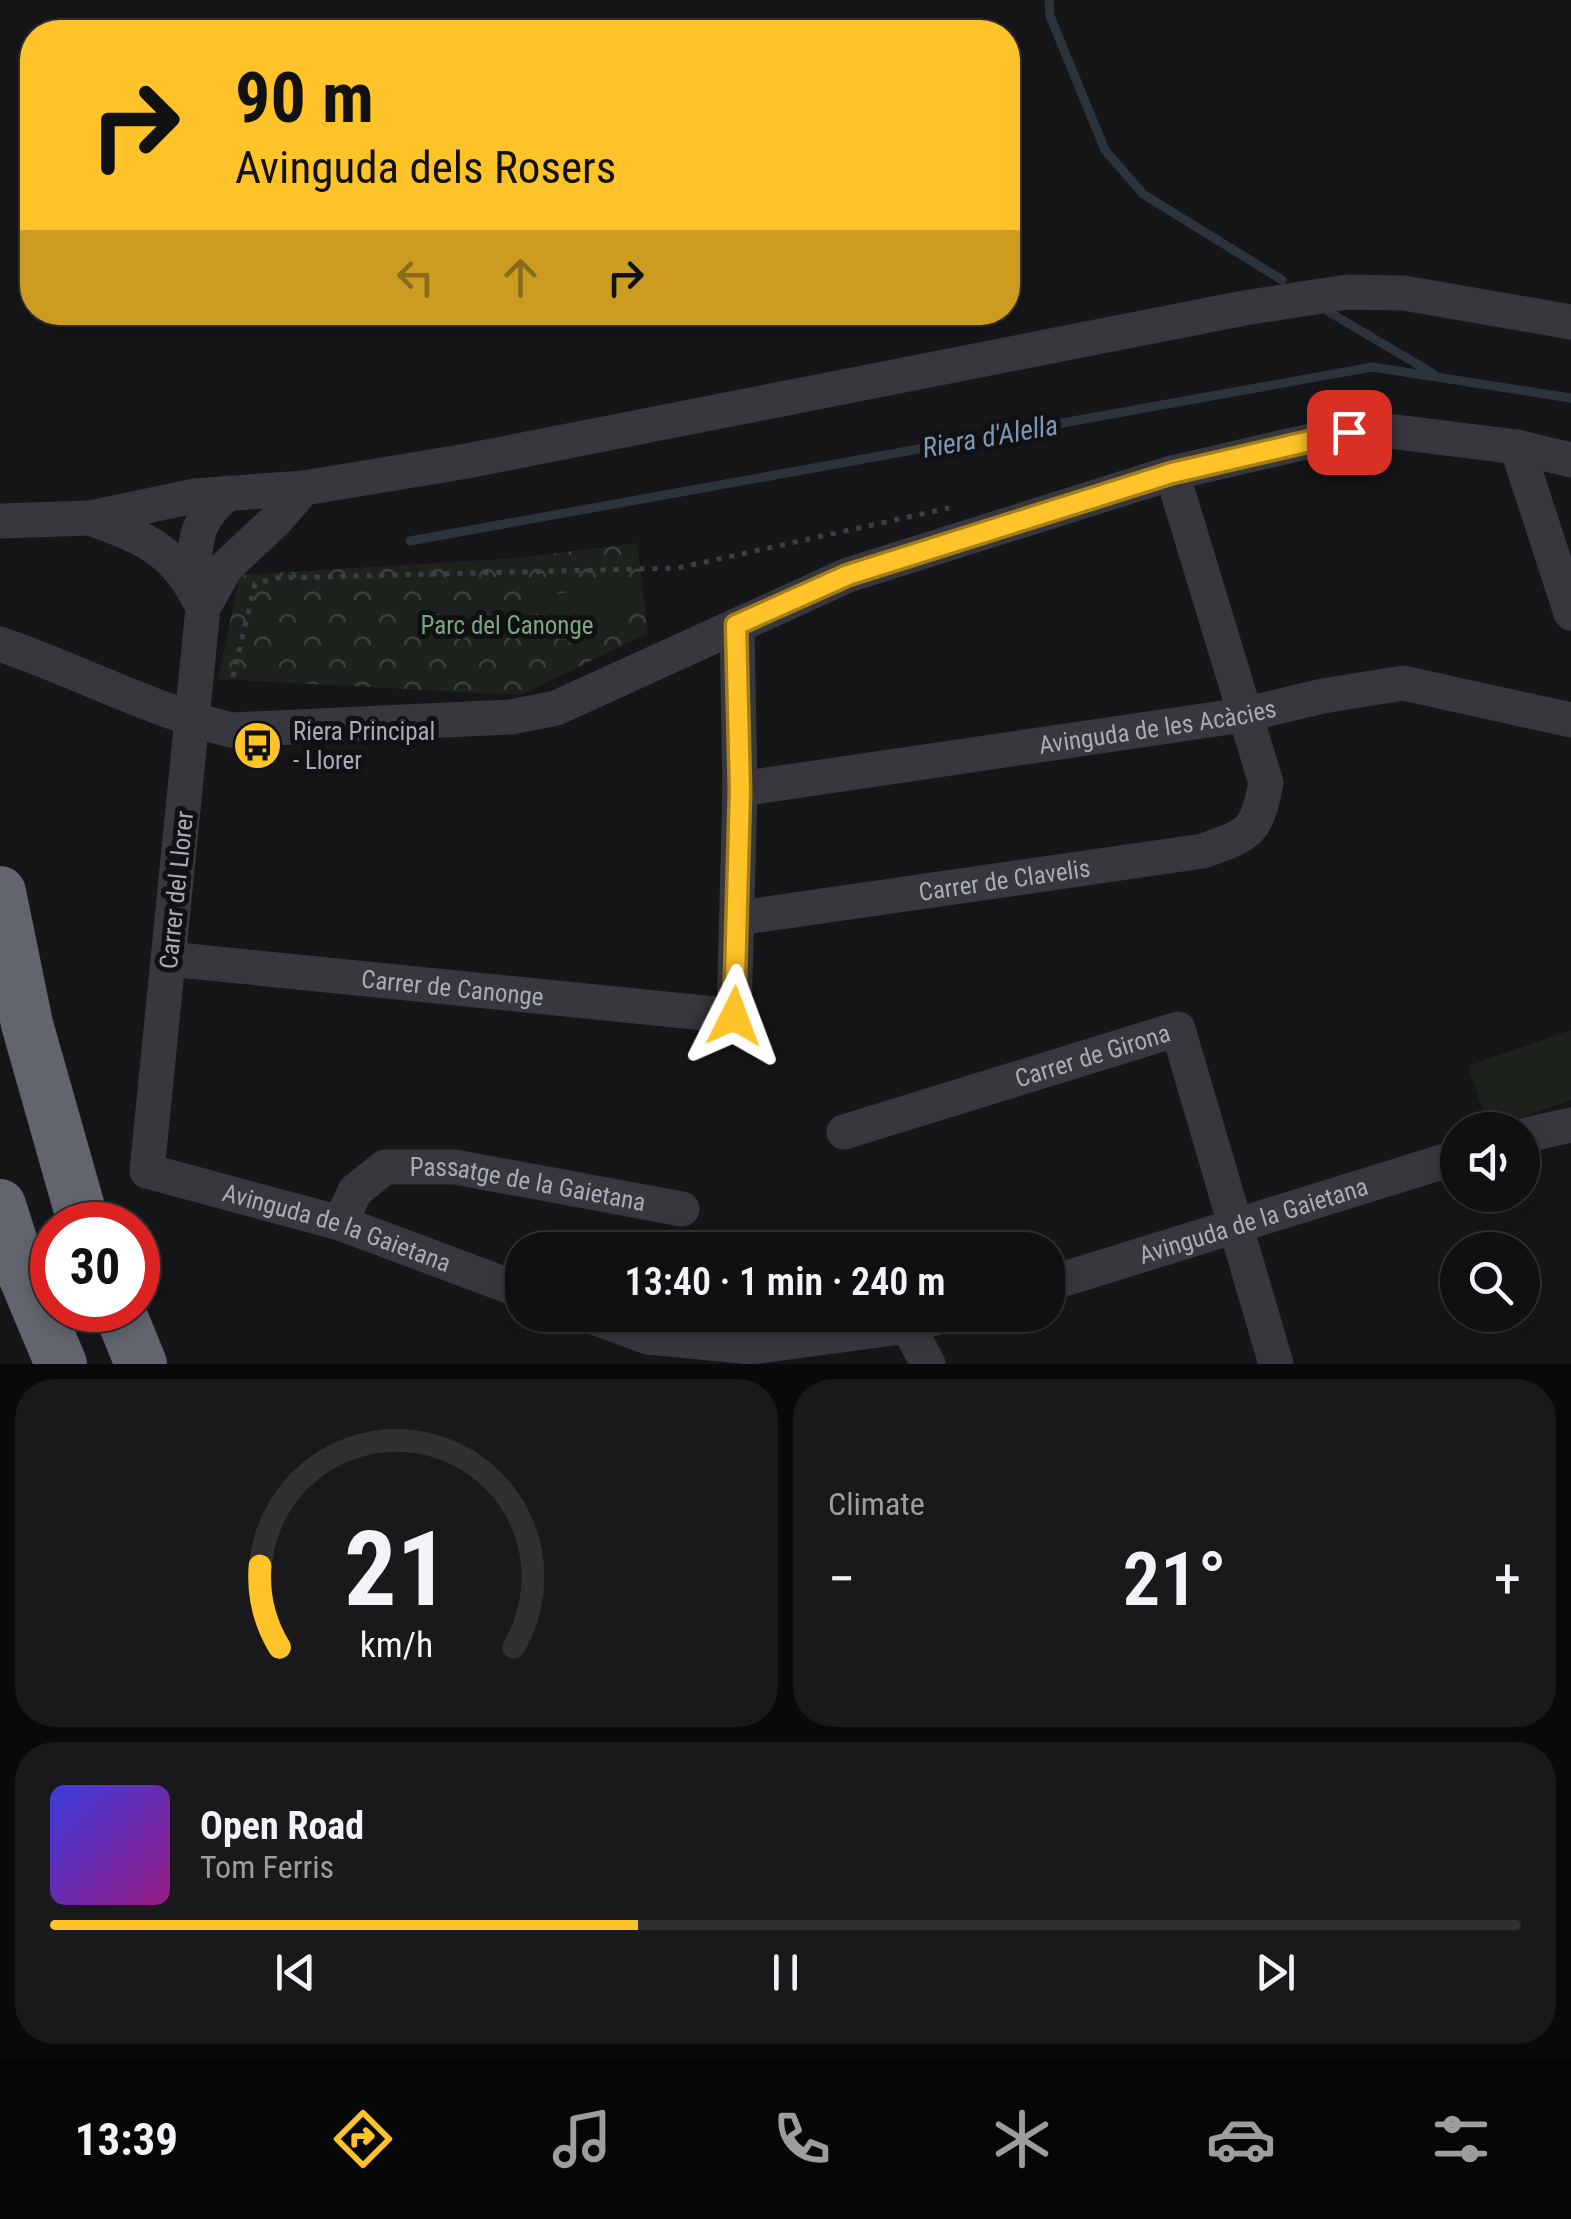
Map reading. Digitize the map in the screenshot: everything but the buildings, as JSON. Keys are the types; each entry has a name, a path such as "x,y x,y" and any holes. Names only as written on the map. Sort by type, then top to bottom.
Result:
{"highway":[{"path":"0,892 27,1024 77,1202"},
{"path":"0,1206 17,1259 61,1364"},
{"path":"128,1332 142,1364"}],"street":[{"path":"0,521 90,518 467,461 1244,308 1348,292 1404,293 1571,322"},
{"path":"0,644 58,664 130,698 232,730 511,717 556,708 848,575 1172,473 1349,432 1389,431 1517,447 1571,460"},
{"path":"1517,447 1571,613"},
{"path":"1172,473 1243,716"},
{"path":"90,518 125,530 168,553 198,597 304,488"},
{"path":"210,500 229,533 226,567"},
{"name":"Carrer del Llorer","path":"147,1171 194,721 196,532 210,500"},
{"path":"736,625 739,918"},
{"name":"Avinguda de les Acàcies","path":"740,790 1243,716 1336,693 1402,683 1571,720"},
{"name":"Carrer de Clavelis","path":"739,918 1204,851 1237,838 1258,820 1266,784 1243,716"},
{"name":"Carrer de Canonge","path":"168,959 734,1016 739,918"},
{"name":"Carrer de Girona","path":"844,1132 1178,1029 1276,1364"},
{"path":"1540,1132 1571,1125"},
{"name":"Avinguda de la Gaietana","path":"1065,1279 1440,1162"},
{"name":"Passatge de la Gaietana","path":"340,1223 355,1191 385,1167 455,1167 682,1209"},
{"name":"Avinguda de la Gaietana","path":"147,1171 340,1223 505,1285"},
{"path":"615,1332 646,1351 751,1348 865,1332"},
{"path":"911,1332 928,1364"}],"path":[{"path":"233,677 255,584 277,578 678,568"}],"green space":[{"name":"Parc del Canonge","path":"637,543 648,633 521,695 218,679 240,575 517,558"},
{"path":"619,583 626,624 543,639 535,598"},
{"path":"1571,1030 1571,1100 1536,1112 1484,1112 1468,1066"}],"waterway":[{"path":"1049,0 1050,16 1105,150 1143,194 1282,280"},
{"path":"1329,312 1434,374"},
{"name":"Riera d'Alella","path":"410,541 1372,367 1571,398"}],"place":[{"name":"Riera Principal - Llorer","path":"258,745"}],"route":[{"path":"734,1016 740,790 736,625 848,575 1172,473 1349,432"}]}
